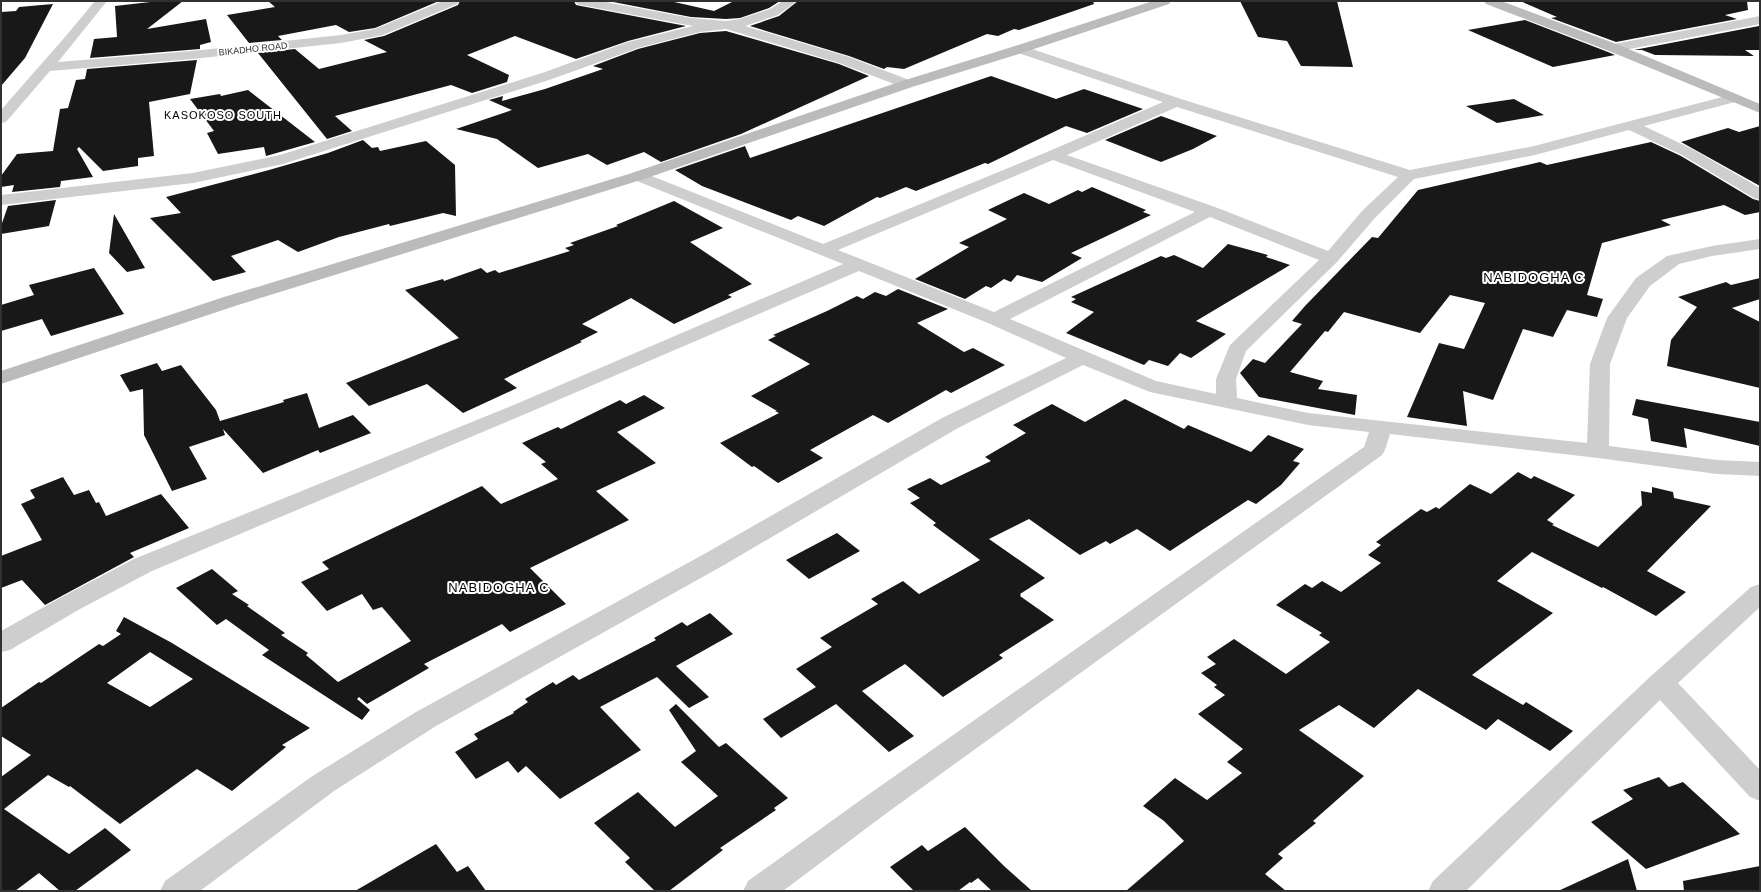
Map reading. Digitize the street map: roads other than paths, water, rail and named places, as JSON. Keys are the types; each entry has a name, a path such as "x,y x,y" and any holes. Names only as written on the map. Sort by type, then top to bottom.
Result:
{"street":[{"path":"1,119 47,67 101,1"},
{"name":"BIKADHO ROAD","path":"47,67 192,55 341,39 378,32 453,1"},
{"path":"581,1 691,22 727,25 844,60 907,84"},
{"path":"1,200 105,190 193,178 283,159 540,78 633,45 670,37 700,28 742,23 774,12 791,1"},
{"path":"1,378 231,301 638,176 907,84 1020,49 1165,1"},
{"path":"1490,1 1614,48 1760,109"},
{"path":"1614,48 1760,20"},
{"path":"1020,49 1176,102 1409,175 1535,150 1734,98"},
{"path":"823,250 1053,155 1176,102"},
{"path":"1630,125 1687,152 1760,195"},
{"path":"1053,155 1209,211 1331,258"},
{"path":"1227,403 1226,379 1237,349 1331,258 1368,215 1409,175"},
{"path":"638,176 995,318 1082,358 1150,386 1308,419 1598,451 1717,467 1760,468"},
{"path":"995,318 1209,211"},
{"path":"1598,451 1600,364 1617,318 1643,282 1673,260 1712,251 1760,244"},
{"path":"1,643 71,603 143,565 523,408 859,264"},
{"path":"176,891 324,783 426,719 715,559 950,423 1082,358"},
{"path":"759,891 879,803 1374,450 1381,427"},
{"path":"1444,891 1661,683 1760,593"},
{"path":"1661,683 1760,790"}],"district":[{"name":"KASOKOSO SOUTH","path":"223,115"},
{"name":"NABIDOGHA C","path":"1534,277"},
{"name":"NABIDOGHA C","path":"499,587"}]}
